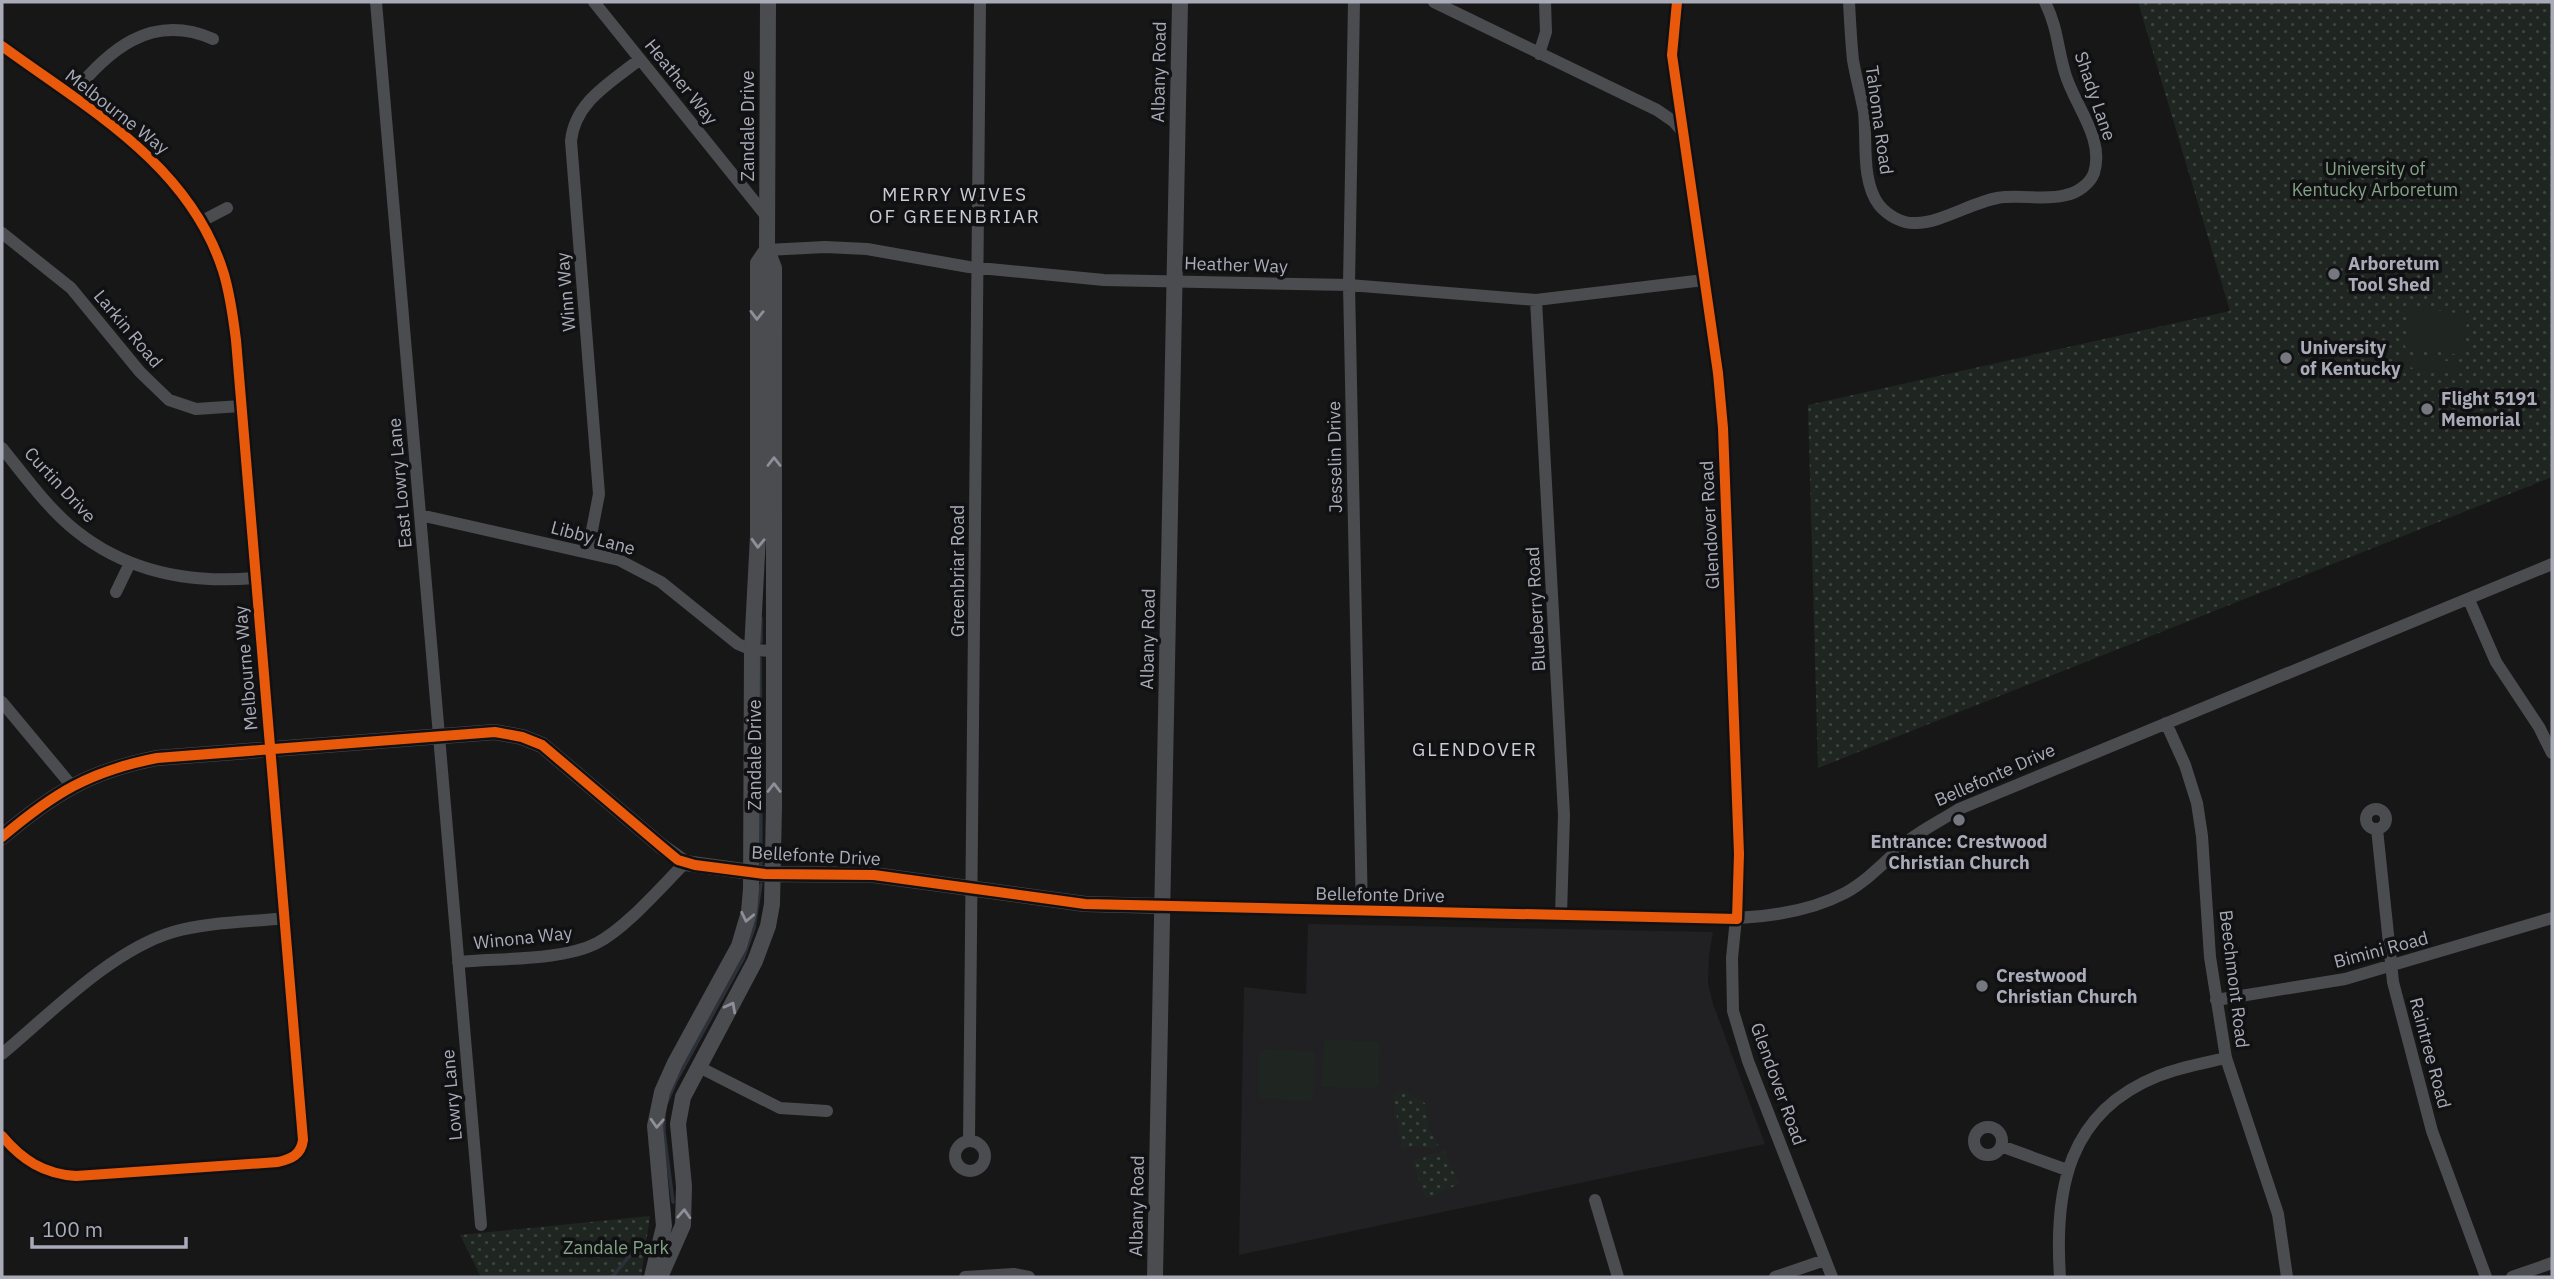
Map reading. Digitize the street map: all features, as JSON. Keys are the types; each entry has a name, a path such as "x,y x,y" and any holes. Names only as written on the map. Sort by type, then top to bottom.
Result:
{"street":[{"name":"East Lowry Lane","path":"376,2 458,962"},
{"name":"Heather Way","path":"594,2 767,217"},
{"name":"Zandale Drive","path":"660,1277 683,1225 684,1186 678,1114 683,1097 761,948 772,904 774,268 767,250 768,2"},
{"name":"Greenbriar Road","path":"969,1141 980,2"},
{"name":"Albany Road","path":"1155,1277 1180,2"},
{"name":"Jesselin Drive","path":"1354,2 1349,285 1362,912"},
{"path":"1434,2 1657,110 1684,132"},
{"path":"1539,54 1546,32 1545,2"},
{"name":"Glendover Road","path":"1677,2 1672,55 1718,373 1723,428 1739,840 1737,919 1731,971 1734,1011 1748,1061 1832,1277"},
{"name":"Tahoma Road","path":"1849,2 1853,62 1864,111 1870,186 1875,199 1890,215 1914,224 1989,200"},
{"name":"Shady Lane","path":"1989,200 2002,197 2066,196 2083,187 2094,173 2096,153 2092,133 2065,74 2054,21 2045,2"},
{"path":"71,96 108,54 137,38 187,30 213,39"},
{"name":"Melbourne Way","path":"2,46 135,143 158,163 188,201 200,222 217,255 228,289 242,406 303,1140 296,1155 278,1162 76,1177 33,1165 2,1136"},
{"name":"Winn Way","path":"588,551 599,494 572,127 581,108 640,59"},
{"path":"200,222 228,208"},
{"name":"Larkin Road","path":"2,233 71,288 140,372 169,400 195,409 242,406"},
{"name":"Heather Way","path":"767,250 825,247 867,249 978,267 1104,279 1349,285 1536,300 1704,281"},
{"name":"Zandale Drive","path":"652,1277 664,1226 655,1126 660,1102 675,1063 739,946 749,912 752,871 752,650 758,536 758,263 767,250"},
{"name":"Blueberry Road","path":"1536,300 1563,816 1561,915"},
{"name":"Curtin Drive","path":"2,448 69,525 95,545 130,563 149,570 193,579 255,578"},
{"name":"Libby Lane","path":"420,515 619,560 647,573 738,644 752,650 774,651"},
{"path":"116,593 130,563"},
{"name":"Bellefonte Drive","path":"2,837 33,810 71,785 110,769 157,758 495,732 532,740 555,755 661,846 685,863 774,874 874,875 1085,904 1737,919 1796,911 1828,901 1864,880 1910,839 1959,809 2552,564"},
{"path":"2469,600 2496,662 2539,727 2552,753"},
{"path":"2,702 71,785"},
{"name":"Beechmont Road","path":"2166,723 2185,765 2197,803 2202,836 2210,957 2226,1058 2278,1214 2287,1277"},
{"name":"Raintree Road","path":"2377,830 2390,967 2432,1131 2486,1277"},
{"name":"Winona Way","path":"458,962 556,954 585,948 608,936 685,863"},
{"path":"2,1054 113,961 142,944 184,929 286,918"},
{"name":"Bimini Road","path":"2216,1000 2345,979 2552,918"},
{"name":"Lowry Lane","path":"458,962 481,1225"},
{"path":"2060,1277 2060,1214 2067,1170 2082,1137 2095,1120 2123,1094 2161,1074 2226,1058"},
{"path":"699,1067 780,1108 827,1111"},
{"path":"2001,1146 2067,1170"},
{"path":"1595,1200 1618,1277"},
{"path":"1775,1277 1825,1260"},
{"path":"2512,1277 2552,1263"},
{"path":"965,1277 1014,1274 1029,1277"}],"shaded area":[{"path":"1308,924 1713,932 1708,983 1713,1004 1765,1144 1239,1255 1244,987 1306,994"}],"green space":[{"name":"University of Kentucky Arboretum","path":"2138,2 2552,2 2552,477 1818,768 1808,405 2230,311"},
{"path":"2411,306 2468,315 2462,355 2405,347"},
{"path":"2401,355 2461,363 2460,374 2400,366"},
{"path":"1324,1040 1375,1041 1380,1046 1379,1085 1374,1089 1322,1087"},
{"path":"1265,1049 1315,1052 1313,1101 1262,1099 1258,1093 1259,1054"},
{"path":"1404,1091 1425,1103 1429,1129 1438,1145 1436,1149 1414,1146 1402,1149 1393,1094"},
{"path":"1444,1151 1459,1184 1426,1199 1412,1161"},
{"name":"Zandale Park","path":"650,1216 641,1277 481,1277 460,1235"}],"waterway":[{"path":"761,618 761,642"},
{"path":"760,658 761,864"},
{"path":"667,1102 743,959 754,928 761,884"},
{"path":"664,1116 673,1202"},
{"path":"612,1277 642,1241"}],"cycle path":[{"path":"2,837 56,796 92,777 133,763 157,758 495,732 522,737 542,745 678,860 695,865 765,874 874,875 1085,904 1737,919 1739,854 1723,428 1718,373 1672,55 1677,2"},
{"path":"2,46 100,116 161,169 186,199 207,233 223,271 236,340 303,1140 295,1156 278,1162 76,1176 64,1175 34,1164 2,1136"}],"place":[{"name":"Arboretum Tool Shed","path":"2334,274"},
{"name":"University of Kentucky","path":"2286,358"},
{"name":"Flight 5191 Memorial","path":"2427,409"},
{"name":"Entrance: Crestwood Christian Church","path":"1959,820"},
{"name":"Crestwood Christian Church","path":"1982,986"}],"district":[{"name":"MERRY WIVES OF GREENBRIAR","path":"955,205"},
{"name":"GLENDOVER","path":"1475,749"}]}
